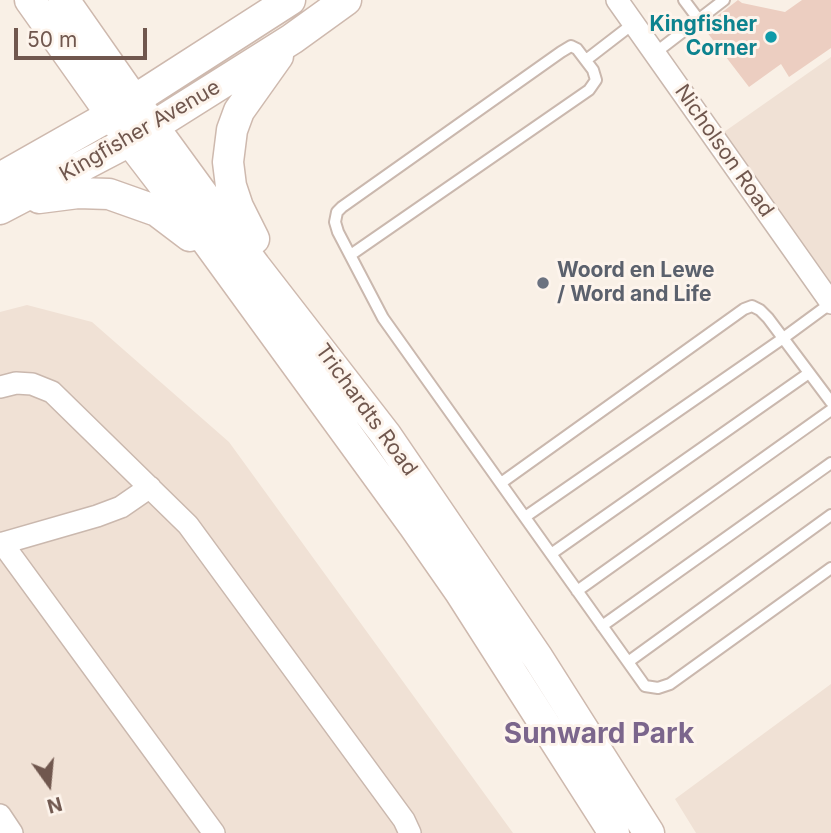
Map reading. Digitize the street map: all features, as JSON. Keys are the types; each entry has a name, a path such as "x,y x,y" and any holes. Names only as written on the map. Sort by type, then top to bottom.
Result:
{"main road":[{"name":"Trichardts Road","path":"30,0 255,266 386,435 538,658 649,833"},
{"name":"Trichardts Road","path":"64,0 123,108"},
{"name":"Kingfisher Avenue","path":"4,197 123,108 290,0"},
{"name":"Kingfisher Avenue","path":"4,197 142,133 292,39 346,0"},
{"path":"288,307 278,281 238,207 230,186 228,162 232,130 239,111 292,39"},
{"name":"Trichardts Road","path":"142,133 223,263 460,592 614,833"},
{"path":"4,197 70,193 109,194 158,211 223,263"}],"street":[{"name":"Nicholson Road","path":"617,0 827,290"},
{"path":"0,387 32,383 52,392 188,525 404,820 410,833"},
{"path":"149,487 121,507 1,543 214,833"},
{"path":"0,815 12,833"}],"lane":[{"path":"684,0 699,20"},
{"path":"655,53 724,0"},
{"path":"586,60 634,23"},
{"path":"352,254 589,90 596,80 593,70 571,46 342,207 337,212 335,222 338,232 352,254 383,318 645,686 658,688 670,684 831,568"},
{"path":"525,517 782,339 827,290"},
{"path":"501,483 744,309 752,306 760,310 831,402"},
{"path":"551,554 809,373"},
{"path":"577,591 831,410"},
{"path":"602,626 831,463"},
{"path":"628,662 831,515"}],"shaded area":[{"path":"831,57 831,302 724,132"},
{"path":"27,305 92,322 229,442 513,833 0,833 0,312"},
{"path":"831,684 831,833 696,833 675,799"}],"building":[{"name":"Kingfisher Corner","path":"738,0 785,12 802,0 831,0 831,48 789,77 781,64 749,87 703,27"}],"place":[{"name":"Kingfisher Corner","path":"771,37"},
{"name":"Woord en Lewe / Word and Life","path":"543,283"}],"district":[{"name":"Sunward Park","path":"599,735"}]}
